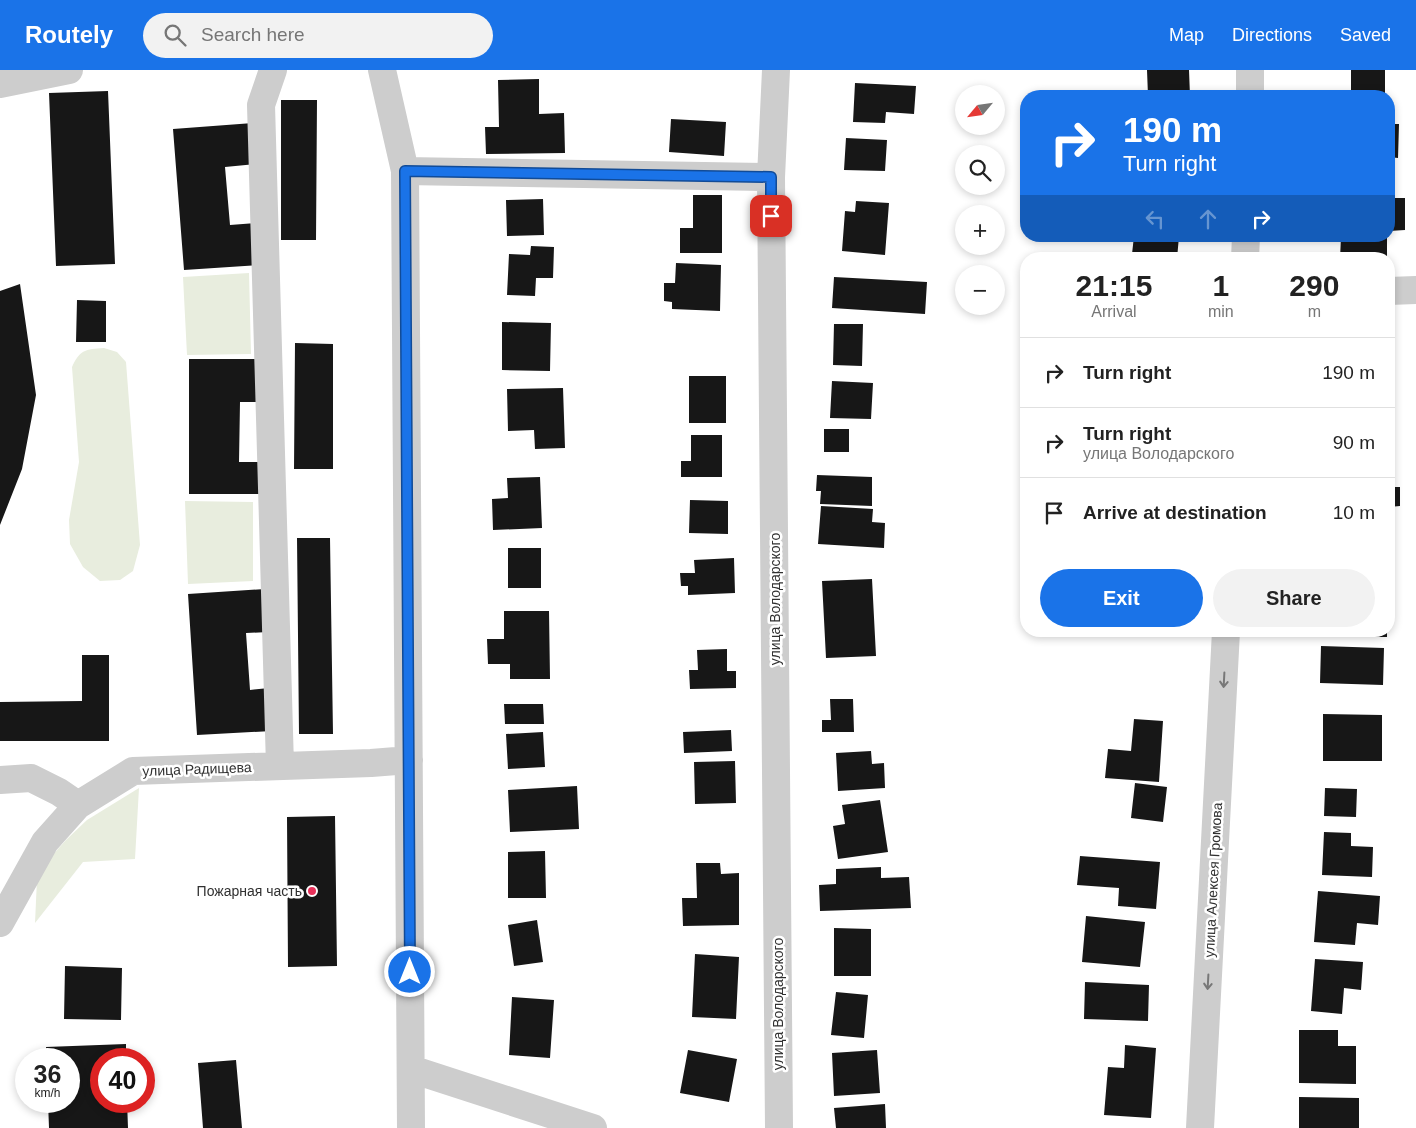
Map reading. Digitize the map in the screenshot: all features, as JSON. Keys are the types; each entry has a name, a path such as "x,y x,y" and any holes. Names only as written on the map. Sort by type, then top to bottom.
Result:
{"street":[{"path":"0,84 69,70"},
{"path":"273,70 261,105 280,766"},
{"path":"382,70 405,171 411,1128"},
{"name":"улица Володарского","path":"776,70 771,177 779,1128"},
{"path":"1250,70 1250,90"},
{"path":"405,171 771,177"},
{"path":"1395,291 1416,290"},
{"name":"улица Алексея Громова","path":"1200,1128 1226,637"},
{"name":"улица Радищева","path":"0,922 45,842 78,805 133,771 371,763 408,760"},
{"path":"0,780 31,778 59,792 78,805"},
{"path":"411,1069 593,1128"}],"shaded area":[{"path":"249,273 251,354 187,355 183,277"},
{"path":"104,348 117,352 126,362 140,545 133,571 120,580 100,581 83,567 70,544 69,520 79,462 72,367 78,357 84,352"},
{"path":"185,501 253,502 253,581 188,584"},
{"path":"139,788 135,859 83,862 35,923 37,879 50,858 87,820"}],"building":[{"path":"1147,70 1189,70 1190,90 1148,90"},
{"path":"1351,70 1385,70 1385,90 1351,90"},
{"path":"539,79 539,114 564,113 565,153 486,154 485,127 499,127 498,80"},
{"path":"855,83 916,86 914,114 886,112 885,123 853,122"},
{"path":"108,91 115,264 56,266 49,93"},
{"path":"281,100 317,100 316,240 281,240"},
{"path":"671,119 726,122 724,156 669,152"},
{"path":"253,123 256,164 225,167 230,225 256,223 259,265 184,270 173,129"},
{"path":"1395,124 1399,124 1398,158 1395,158"},
{"path":"846,138 887,140 885,171 844,170"},
{"path":"693,195 722,195 722,253 680,253 680,228 693,228"},
{"path":"1395,198 1405,198 1405,230 1395,231"},
{"path":"543,199 544,235 507,236 506,200"},
{"path":"856,201 889,203 885,255 842,251 845,211 855,212"},
{"path":"1133,242 1178,242 1178,252 1132,252"},
{"path":"1341,242 1387,242 1387,252 1340,252"},
{"path":"531,246 554,247 553,278 536,278 535,296 507,295 509,254 530,255"},
{"path":"676,263 721,265 720,311 672,309 672,302 664,301 664,283 675,283"},
{"path":"834,277 927,282 925,314 832,308"},
{"path":"20,284 36,395 22,469 0,525 0,291"},
{"path":"77,300 106,301 106,342 76,342"},
{"path":"502,322 551,323 550,371 502,370"},
{"path":"834,324 863,324 862,366 833,365"},
{"path":"295,343 333,344 333,469 294,469"},
{"path":"189,359 261,359 261,402 240,402 239,462 262,462 262,494 189,494"},
{"path":"689,376 726,376 726,423 689,423"},
{"path":"832,381 873,383 871,419 830,418"},
{"path":"563,388 565,448 535,449 534,430 508,431 507,389"},
{"path":"824,429 849,429 849,452 824,452"},
{"path":"691,435 722,435 722,477 681,477 681,461 691,461"},
{"path":"817,475 872,477 872,506 820,504 821,491 816,491"},
{"path":"540,477 542,528 493,530 492,499 508,498 507,478"},
{"path":"1395,487 1400,487 1400,506 1395,506"},
{"path":"690,500 728,501 728,534 689,533"},
{"path":"821,506 873,509 872,522 885,523 884,548 818,544"},
{"path":"297,538 330,538 333,734 299,734"},
{"path":"508,548 541,548 541,588 508,588"},
{"path":"734,558 735,593 688,595 688,586 681,586 680,573 695,573 694,560"},
{"path":"872,579 876,656 826,658 822,581"},
{"path":"265,589 268,632 246,633 250,690 269,688 272,731 197,735 188,594"},
{"path":"504,611 549,611 550,679 510,679 510,664 488,664 487,639 504,639"},
{"path":"1321,646 1384,648 1383,685 1320,683"},
{"path":"727,649 727,671 736,671 736,688 690,689 689,670 698,670 697,650"},
{"path":"82,655 109,655 109,741 0,741 0,702 82,701"},
{"path":"830,699 853,699 854,732 822,732 822,720 831,720"},
{"path":"504,704 543,704 544,724 505,724"},
{"path":"1323,714 1382,715 1382,761 1323,761"},
{"path":"1134,719 1163,721 1159,782 1105,778 1108,749 1131,751"},
{"path":"731,730 732,751 684,753 683,732"},
{"path":"543,732 545,767 508,769 506,734"},
{"path":"871,751 872,764 884,763 885,788 838,791 836,753"},
{"path":"735,761 736,803 695,804 694,762"},
{"path":"1135,783 1167,787 1163,822 1131,818"},
{"path":"577,786 579,829 510,832 508,790"},
{"path":"1325,788 1357,789 1356,817 1324,816"},
{"path":"880,800 888,852 838,859 833,826 845,824 842,805"},
{"name":"Пожарная часть","path":"335,816 337,966 288,967 287,817"},
{"path":"1324,832 1351,833 1351,846 1373,847 1372,877 1322,875"},
{"path":"545,851 546,898 508,898 508,852"},
{"path":"1080,856 1160,862 1156,909 1118,906 1119,888 1077,885"},
{"path":"696,863 720,863 721,874 739,873 739,925 683,926 682,898 697,898"},
{"path":"881,867 881,878 909,877 911,908 820,911 819,885 836,884 836,869"},
{"path":"1318,891 1380,896 1378,925 1357,923 1355,945 1314,942"},
{"path":"1086,916 1145,922 1140,967 1082,962"},
{"path":"537,920 543,962 514,966 508,925"},
{"path":"834,928 871,929 871,976 834,976"},
{"path":"695,954 739,957 736,1019 692,1017"},
{"path":"1315,959 1363,962 1361,990 1344,988 1342,1014 1311,1011"},
{"path":"65,966 122,968 121,1020 64,1019"},
{"path":"1085,982 1149,985 1148,1021 1084,1019"},
{"path":"836,992 868,995 864,1038 831,1035"},
{"path":"512,997 554,1000 550,1058 509,1055"},
{"path":"1299,1030 1338,1030 1338,1046 1356,1046 1356,1084 1299,1083"},
{"path":"126,1044 126,1048 90,1048 90,1113 127,1113 128,1128 49,1128 48,1113 80,1113 80,1048 46,1047"},
{"path":"1125,1045 1156,1048 1151,1118 1104,1115 1108,1067 1124,1068"},
{"path":"688,1050 737,1059 729,1102 680,1093"},
{"path":"877,1050 880,1093 834,1096 832,1053"},
{"path":"236,1060 242,1128 203,1128 198,1063"},
{"path":"1299,1097 1359,1098 1359,1128 1299,1128"},
{"path":"885,1104 886,1128 836,1128 834,1108"}],"place":[{"name":"Пожарная часть","path":"312,891"}],"route":[{"path":"410,972 405,171 771,177 771,216"}]}
